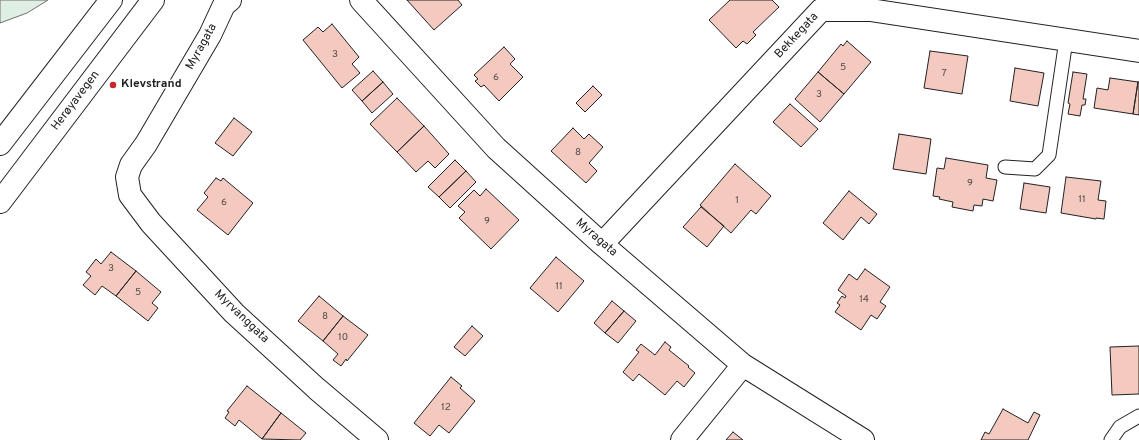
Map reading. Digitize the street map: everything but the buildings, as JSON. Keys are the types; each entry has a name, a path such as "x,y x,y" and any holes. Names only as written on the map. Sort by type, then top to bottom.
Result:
{"main road":[{"path":"0,144 111,0"},
{"name":"Herøyavegen","path":"0,202 153,0"},
{"name":"Myragata","path":"127,177 131,165 146,144 210,35 224,5 230,0"},
{"name":"Myragata","path":"361,0 496,148 602,244 743,364 863,440"},
{"name":"Bekkegata","path":"602,244 817,5 870,10 1139,52"},
{"name":"Myrvanggata","path":"127,177 130,195 151,223 234,312 317,389 377,440"},
{"path":"682,440 743,364"}],"lane":[{"path":"1005,167 1035,169 1050,155 1066,40"},
{"path":"1111,440 1120,427 1139,416"}],"green space":[{"path":"0,0 48,0 27,13 0,23"}],"place":[{"name":"Klevstrand","path":"113,85"}]}
